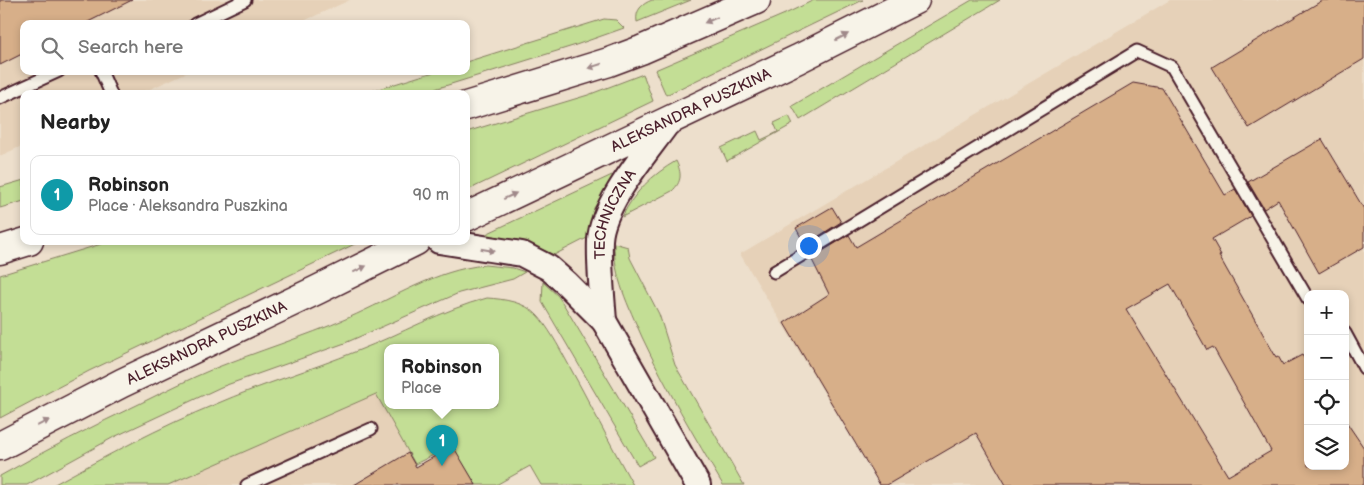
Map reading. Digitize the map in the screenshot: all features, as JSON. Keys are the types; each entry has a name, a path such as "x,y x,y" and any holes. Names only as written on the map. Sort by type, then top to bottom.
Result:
{"main road":[{"path":"470,105 609,62 756,0"},
{"name":"ALEKSANDRA PUSZKINA","path":"470,215 798,59 914,0"},
{"path":"0,250 20,244"},
{"name":"ALEKSANDRA PUSZKINA","path":"0,446 122,382 408,245"}],"street":[{"name":"TECHNICZNA","path":"604,321 600,238 605,217 619,191 669,121"},
{"name":"TECHNICZNA","path":"465,245 522,254 549,268 604,321 698,485"}],"lane":[{"path":"203,20 245,0"},
{"path":"774,272 1137,51 1172,66 1304,292"},
{"path":"0,98 50,75"},
{"path":"103,75 109,90"},
{"path":"1346,335 1364,368"},
{"path":"246,485 371,429"}],"shaded area":[{"path":"0,0 350,0 306,20 20,20 20,75 181,75 148,90 20,90 20,147 0,156"},
{"path":"1170,0 1364,0 1364,485 880,485 740,254"},
{"path":"376,394 416,467 453,446 476,485 168,485"}],"green space":[{"path":"652,0 691,0 637,22 637,14 640,8"},
{"path":"814,0 863,0 666,95 655,70"},
{"path":"972,0 1000,0 800,120 792,106"},
{"path":"604,19 616,20 624,28 432,90 375,90 424,75 470,75 470,61"},
{"path":"643,74 653,101 470,189 470,131 588,95"},
{"path":"789,116 793,124 727,161 721,148 757,131 761,140 778,132 774,123"},
{"path":"676,161 680,177 675,188 622,217 644,185"},
{"path":"612,175 613,178 594,208 587,238 554,255 522,243 487,237 486,234"},
{"path":"20,181 20,202 0,208 0,187"},
{"path":"614,243 628,247 630,258 659,314 675,365 744,485 723,485 651,356 619,280"},
{"path":"98,245 353,245 89,371 0,418 0,275"},
{"path":"485,265 513,268 525,272 513,279 459,293 345,343 221,387 114,437 27,485 0,485 0,476 17,466 87,429 195,377 230,362 331,325 432,279 467,268"},
{"path":"543,282 558,296 564,305 654,457 638,466 542,302"},
{"path":"487,298 507,300 527,307 532,311 549,330 633,485 541,485 530,466 496,485 476,485 452,446 415,464 384,409 499,409 499,344 384,344 384,408 376,394 168,485 53,485 174,422 251,390 357,351 438,316"}],"building":[{"path":"0,0 132,0 92,20 20,20 20,55 0,65"},
{"path":"1323,0 1364,0 1364,59 1249,128 1212,67"},
{"path":"1133,83 1162,88 1225,195 1235,189 1251,216 1212,239 1221,255 1219,256 1276,357 1278,356 1283,365 1302,355 1304,358 1304,470 1349,470 1349,426 1364,448 1364,485 1006,485 976,433 887,485 880,485 784,323 829,294 811,258 849,235 856,247","holes":["1170,284 1207,350 1213,347 1271,451 1228,476 1126,309"]},
{"path":"1322,139 1364,209 1364,247 1319,273 1278,200 1264,209 1248,182"},
{"path":"832,207 841,222 805,245 796,228"},
{"path":"453,446 476,485 354,485 408,453 416,467"}],"place":[{"name":"Robinson","path":"442,466"}]}
